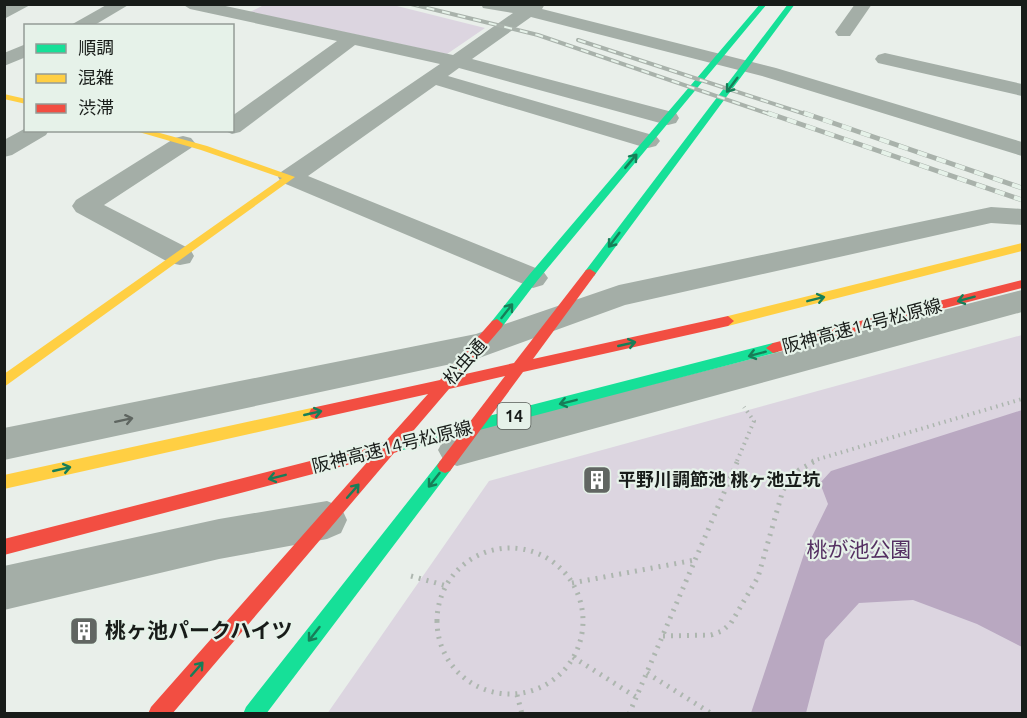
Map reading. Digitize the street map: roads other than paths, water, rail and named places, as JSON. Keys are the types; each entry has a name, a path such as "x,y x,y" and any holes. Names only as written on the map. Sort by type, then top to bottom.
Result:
{"main road":[{"name":"松虫通","path":"158,714 479,346 533,278 764,4"},
{"path":"253,714 457,450 792,4"},
{"path":"4,96 24,101"},
{"path":"144,132 194,145 290,177"},
{"path":"4,382 290,177"},
{"name":"阪神高速14号松原線","path":"4,482 706,326 1023,248"},
{"name":"阪神高速14号松原線","path":"4,547 1023,284"}],"street":[{"path":"4,14 24,4"},
{"path":"82,24 122,4"},
{"path":"190,4 248,9 668,118"},
{"path":"489,4 533,8 719,58 1023,149"},
{"path":"844,32 864,4"},
{"path":"290,177 459,62 533,8"},
{"path":"223,24 248,9"},
{"path":"234,126 353,38"},
{"path":"4,60 24,51"},
{"path":"885,59 1023,90"},
{"path":"434,78 648,141"},
{"path":"4,150 35,132"},
{"path":"180,256 85,206 194,145 223,132"},
{"path":"290,177 533,278"},
{"path":"4,444 479,346 619,296 1023,208"},
{"path":"991,215 1023,217"},
{"path":"991,215 1023,240"},
{"path":"457,450 1023,301"},
{"path":"4,588 219,539 327,520"}],"railway":[{"path":"411,4 538,35 772,115"},
{"path":"578,40 808,115"},
{"path":"768,113 1022,200"},
{"path":"804,113 1022,188"}],"place":[{"name":"平野川調節池 桃ヶ池立坑","path":"597,480"},
{"name":"桃ヶ池パークハイツ","path":"84,631"}],"park label":[{"name":"桃が池公園","path":"859,550"}]}
